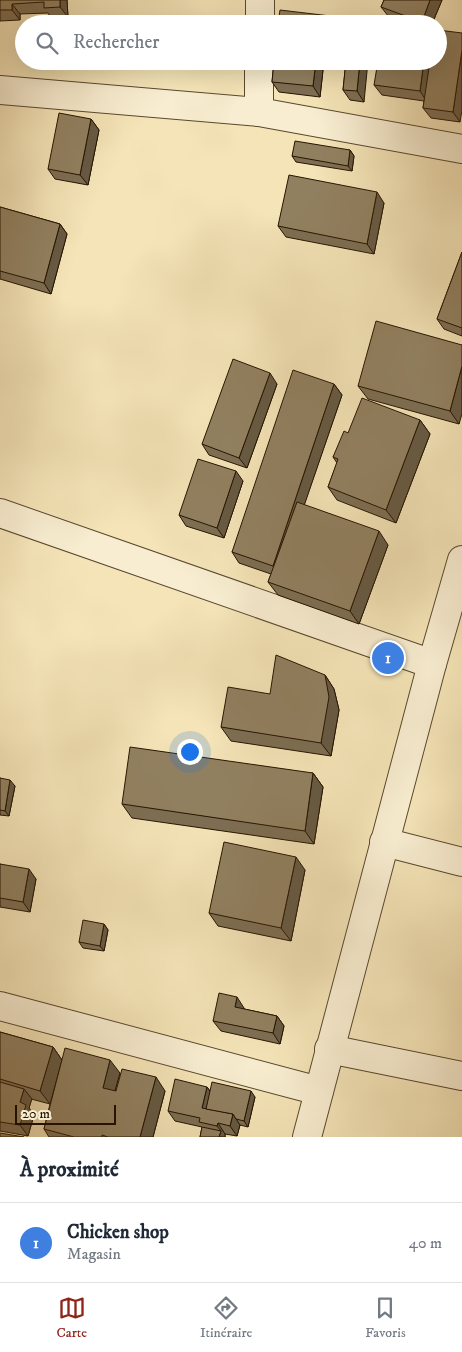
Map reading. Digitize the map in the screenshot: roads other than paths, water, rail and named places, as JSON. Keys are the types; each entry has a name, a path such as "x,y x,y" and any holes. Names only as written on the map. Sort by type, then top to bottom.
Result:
{"street":[{"path":"260,0 260,15"},
{"path":"259,70 259,112"},
{"path":"0,90 259,112 462,149"},
{"path":"0,513 432,664"},
{"path":"307,1137 384,842 462,560"},
{"path":"384,842 462,862"},
{"path":"0,1006 319,1091"},
{"path":"329,1049 462,1076"}],"place":[{"name":"Chicken shop","path":"388,658"}]}
